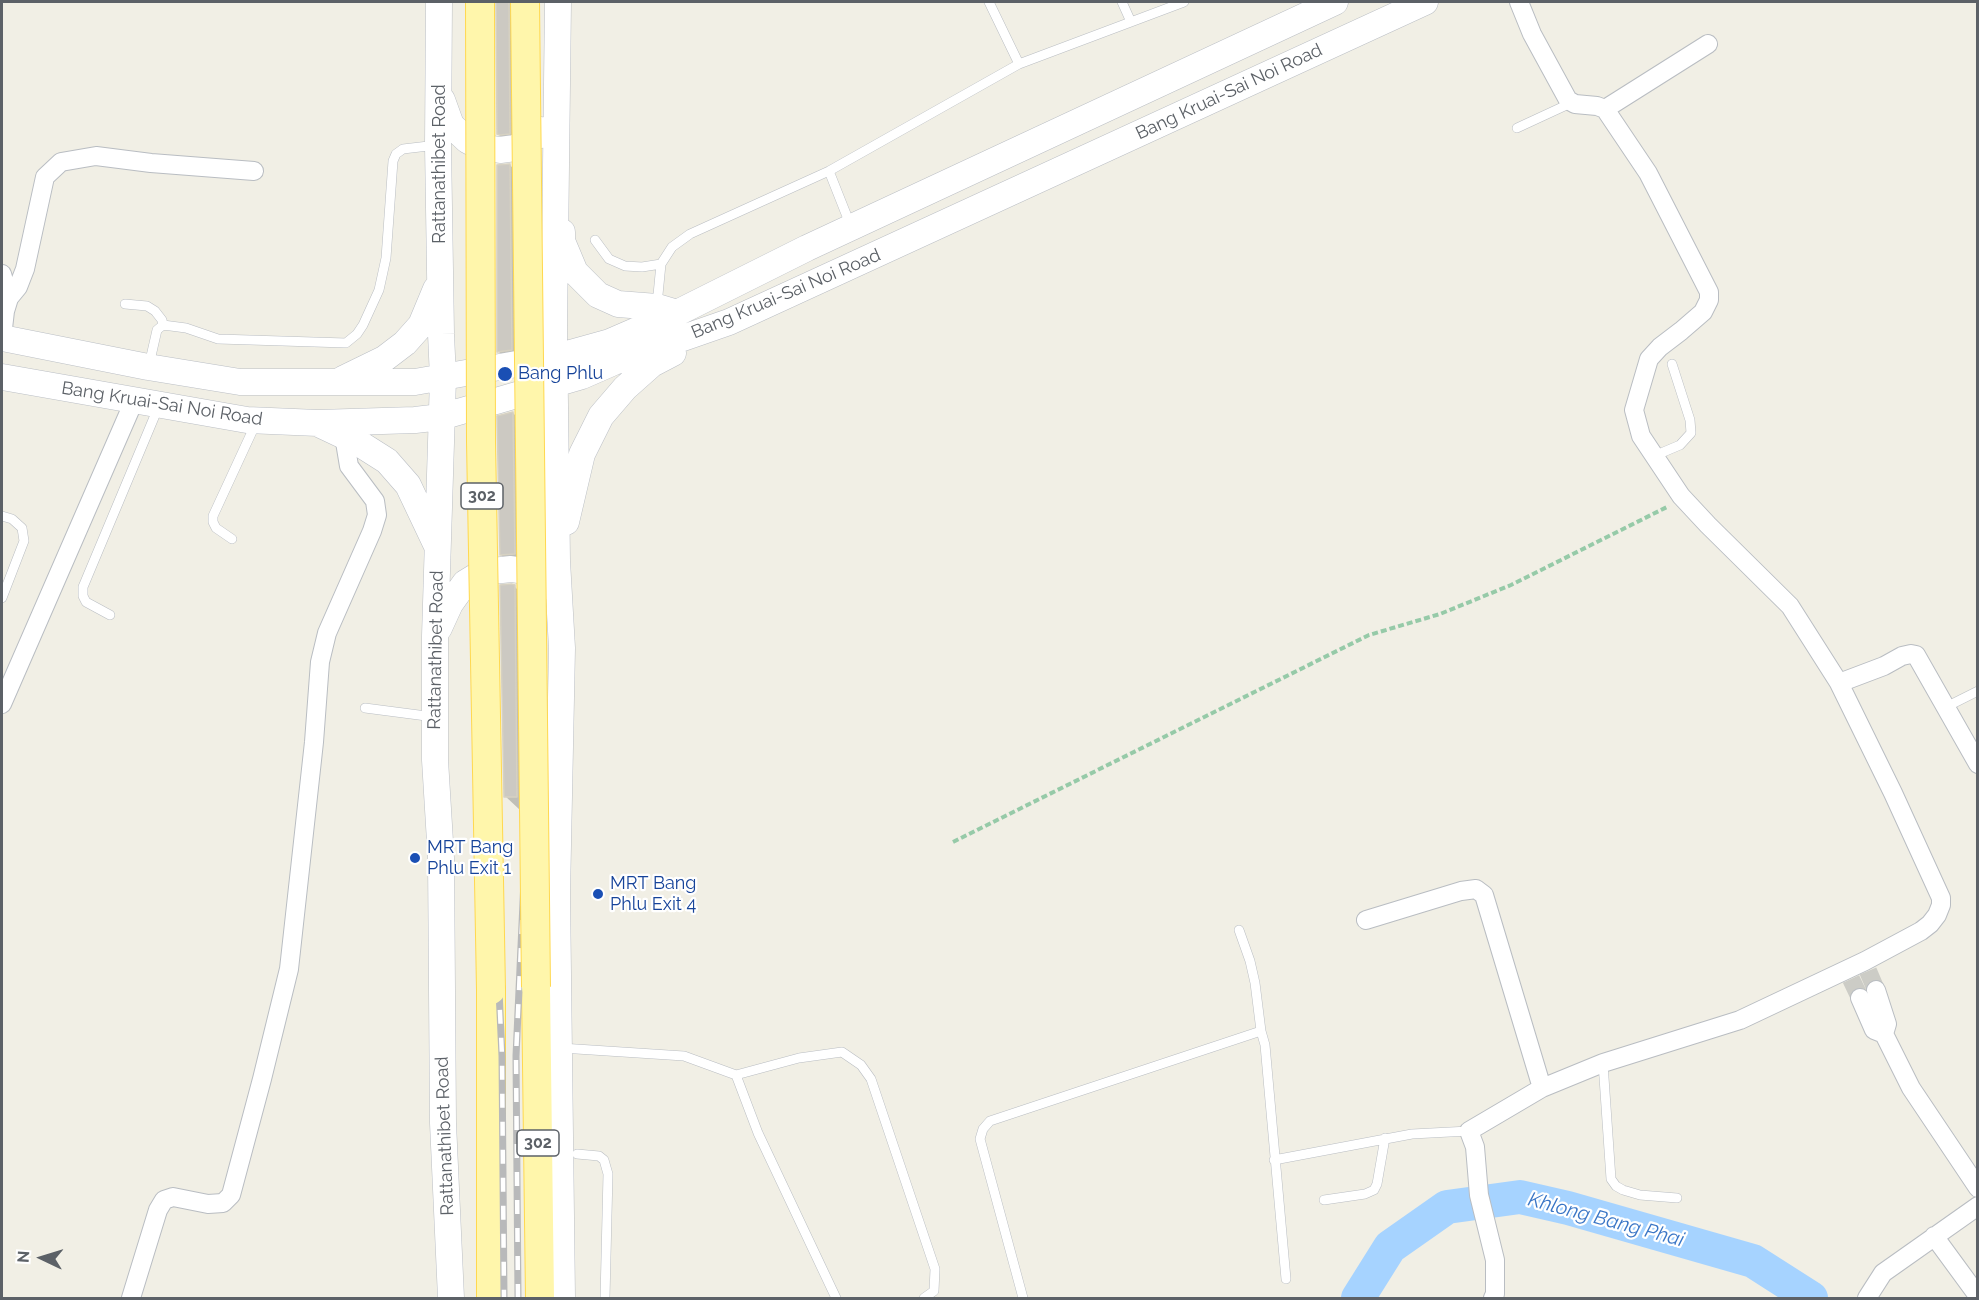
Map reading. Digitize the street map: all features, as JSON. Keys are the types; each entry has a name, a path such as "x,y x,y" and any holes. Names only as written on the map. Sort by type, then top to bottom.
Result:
{"main road":[{"name":"Rattanathibet Road","path":"439,2 438,145 443,378 435,636 435,760 441,858 443,1075 451,1299"},
{"name":"302","path":"480,2 481,442 491,990 491,1299"},
{"name":"302","path":"525,2 540,1299"},
{"name":"302","path":"558,2 554,328 557,561 561,625 557,894 562,1299"},
{"name":"Bang Kruai-Sai Noi Road","path":"2,338 148,367 240,382 415,382 556,357 610,342 667,310 851,228 1335,2"},
{"name":"Bang Kruai-Sai Noi Road","path":"2,377 257,420 318,423 353,429 441,417 555,384 729,322 1425,2"},
{"path":"440,76 441,98 451,125 467,140 480,147 500,150 515,148 537,136 548,121 556,85"},
{"path":"555,160 562,241 574,272 598,294 618,304 667,310"},
{"path":"337,381 384,359 405,343 421,325 440,275"},
{"path":"557,561 582,454 601,416 625,388 652,364 729,322"},
{"path":"363,381 353,429 357,442 387,461 408,485 438,548"},
{"path":"435,636 450,604 465,583 483,572 511,569 524,572 544,584 557,601 561,625"},
{"path":"434,1299 430,1093 443,1075"},
{"path":"559,1076 577,1088 576,1299"}],"street":[{"path":"1493,1299 1495,1260 1479,1195 1474,1147 1469,1131 1542,1088 1603,1063 1740,1020 1858,970 1930,924 1937,915 1941,898 1839,683 1791,606 1681,496 1641,436 1634,410 1649,358 1660,346 1681,332 1703,312 1707,306 1709,292 1648,173 1605,109 1571,103 1532,34 1519,2"},
{"path":"1605,109 1708,44"},
{"path":"2,338 9,298 18,287 25,268 45,177 61,162 96,156 254,171"},
{"path":"2,274 9,298"},
{"path":"2,704 134,401"},
{"path":"131,1299 158,1210 164,1200 173,1197 208,1204 223,1203 231,1195 262,1079 289,969 314,742 320,662 327,633 377,515 375,501 349,466 353,429"},
{"path":"1839,683 1884,666 1902,656 1914,654 1977,764"},
{"path":"1365,920 1461,891 1476,889 1484,895 1542,1088"},
{"path":"1868,994 1887,1024 1884,1034 1911,1088 1977,1188"},
{"path":"1867,1299 1883,1273 1977,1206"},
{"path":"1934,1236 1977,1296"}],"lane":[{"path":"990,2 1019,64"},
{"path":"1122,2 1131,22"},
{"path":"667,310 661,264 672,247 690,234 829,171 1019,64 1184,2"},
{"path":"1517,128 1571,103"},
{"path":"148,367 157,330 163,325 186,328 218,339 346,343 357,334 363,325 379,290 386,258 393,161 396,154 403,149 438,145"},
{"path":"829,171 851,228"},
{"path":"595,240 609,259 625,266 642,267 661,264"},
{"path":"124,304 147,306 155,311 163,325"},
{"path":"1654,456 1680,446 1690,433 1690,420 1672,363"},
{"path":"110,615 86,602 82,596 83,586 159,405"},
{"path":"232,539 216,528 213,516 257,420"},
{"path":"2,516 12,519 22,528 24,541 2,598"},
{"path":"1946,707 1976,696"},
{"path":"365,708 435,717"},
{"path":"1239,930 1250,961 1265,1045 1286,1279"},
{"path":"1023,1299 980,1139 983,1129 990,1121 1261,1030"},
{"path":"558,1047 684,1056 736,1075 799,1058 842,1052 861,1065 871,1079 935,1269 934,1291 924,1299"},
{"path":"1603,1063 1611,1179 1623,1190 1640,1195 1677,1198"},
{"path":"736,1075 758,1133 836,1299"},
{"path":"1274,1160 1385,1138 1469,1131"},
{"path":"1324,1200 1365,1194 1374,1190 1385,1138"},
{"path":"577,1154 599,1156 604,1160 608,1174 605,1299"}],"path":[{"path":"953,842 1369,635 1440,614 1511,585 1669,506 1681,496"}],"building":[{"path":"496,2 509,2 510,134 500,135 497,134"},
{"path":"510,164 512,350 497,352 497,165"},
{"path":"513,412 515,554 500,555 497,416"},
{"path":"500,585 515,585 517,797 504,797"}],"waterway":[{"name":"Khlong Bang Phai","path":"1358,1298 1390,1247 1447,1207 1520,1197 1568,1208 1753,1261 1811,1298"}],"tunnel":[{"path":"1868,971 1876,990"},
{"path":"1851,979 1860,998"}],"railway":[{"path":"485,2 491,816 502,1056 504,1298"},
{"path":"518,1298 516,1056 527,815 521,2"}],"place":[{"name":"Bang Phlu","path":"505,374"},
{"name":"MRT Bang Phlu Exit 1","path":"415,858"},
{"name":"MRT Bang Phlu Exit 4","path":"598,894"}]}
